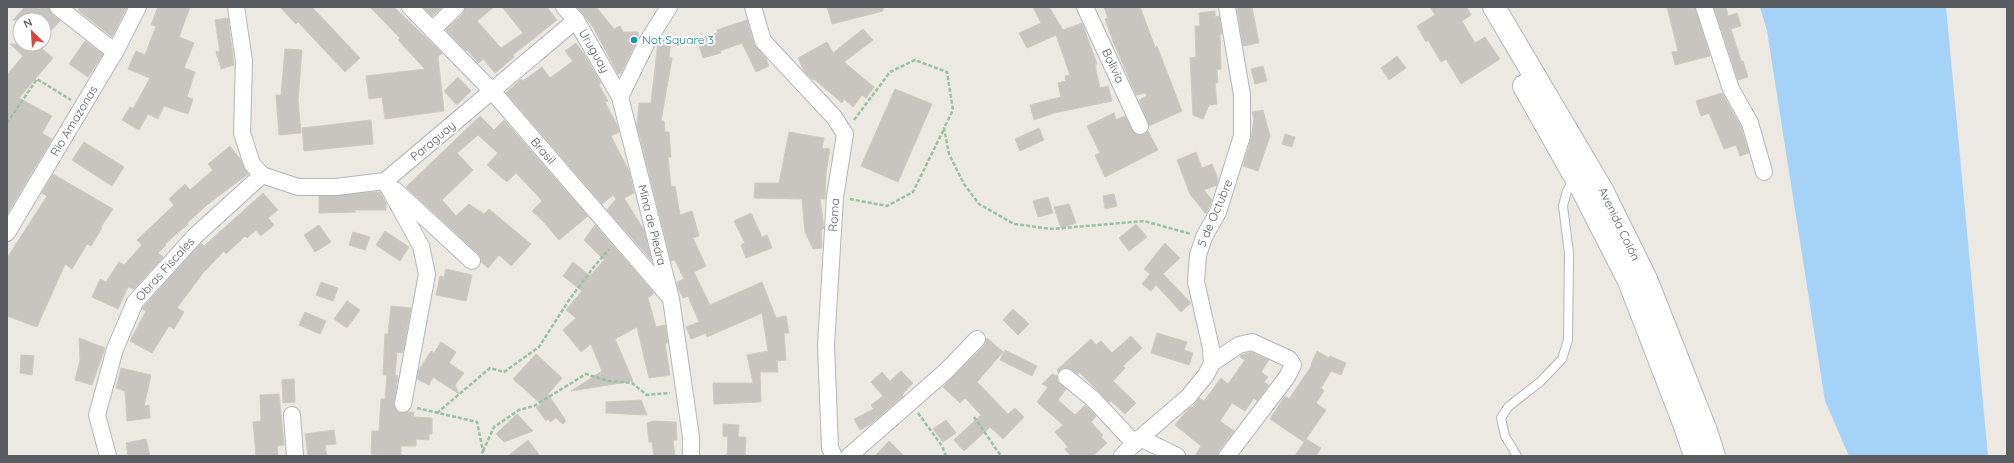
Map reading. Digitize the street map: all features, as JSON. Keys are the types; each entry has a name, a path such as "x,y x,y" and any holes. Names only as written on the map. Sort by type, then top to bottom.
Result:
{"main road":[{"name":"Avenida Colón","path":"1479,7 1576,177 1629,281 1685,426 1695,456"},
{"name":"Avenida Colón","path":"1494,7 1602,190 1646,279 1706,431 1714,456"}],"street":[{"path":"58,7 115,52"},
{"name":"Rio Amazonas","path":"7,233 115,52 138,7"},
{"path":"236,7 244,61 242,133 252,164 262,175 298,187 336,187 385,181 472,261"},
{"name":"Brasil","path":"410,7 492,91 671,299"},
{"path":"432,30 456,7"},
{"name":"Uruguay","path":"564,7 576,20 620,97"},
{"path":"620,97 647,42 669,7"},
{"path":"754,7 763,41 834,117 845,134"},
{"name":"Bolivia","path":"1085,7 1140,126"},
{"name":"5 de Octubre","path":"1212,362 1211,348 1196,282 1198,255 1204,237 1218,212 1242,136 1242,95 1233,52 1227,7"},
{"path":"1704,7 1731,90 1750,122 1764,172"},
{"name":"Paraguay","path":"385,181 576,20"},
{"name":"Mina de Piedra","path":"620,97 671,299 691,437 691,456"},
{"name":"Roma","path":"834,456 830,448 826,346 836,196 845,134"},
{"name":"Obras Fiscales","path":"108,456 97,415 116,349 135,302 195,236 262,175"},
{"path":"385,181 421,246 427,274 403,404"},
{"path":"849,456 946,371 977,339"},
{"path":"1122,456 1188,397 1206,375 1212,362 1239,345 1252,342 1289,359 1292,365 1291,372 1227,456"},
{"path":"1066,377 1093,399 1137,441 1177,456"},
{"path":"292,415 295,456"}],"lane":[{"path":"1517,456 1505,436 1501,418 1508,407 1540,382 1562,358 1568,340 1569,253 1562,206 1566,191 1576,177"}],"path":[{"path":"836,196 887,206 913,192 953,110 947,72 915,60 890,72 860,109 845,134"},
{"path":"7,122 37,79 82,107"},
{"path":"944,128 949,154 964,184 979,204 1014,224 1052,229 1144,221 1204,237"},
{"path":"437,413 490,368 504,372 538,347 593,268 619,239"},
{"path":"481,456 494,427 519,410 534,406 586,374 608,381 632,383 648,395 684,392"},
{"path":"910,403 942,446 946,456"},
{"path":"403,404 477,422 483,451"},
{"path":"974,417 1001,456"}],"water":[{"path":"1760,7 1946,7 1988,456 1849,456 1825,401 1767,31"}],"building":[{"path":"25,7 49,7 51,12 20,12"},
{"path":"80,7 127,7 112,37 78,10"},
{"path":"158,7 190,7 179,37 194,43 184,68 195,72 187,97 193,99 188,114 164,106 158,119 148,114 139,130 122,120 130,107 133,109 150,78 128,69 136,51 145,55 156,26 151,25"},
{"path":"280,7 312,7 360,58 345,72 298,22 296,24"},
{"path":"370,7 394,7 442,53 438,57 444,111 385,119 382,97 369,99 366,76 425,69 398,40 400,38"},
{"path":"423,7 442,7 432,16"},
{"path":"465,7 494,7 477,21 501,48 523,33 502,7 547,7 557,20 513,55 514,57 495,73 483,59 479,63 446,30 463,14"},
{"path":"577,7 596,7 614,29 620,26 623,32 638,32 638,38 621,73 618,74 593,27"},
{"path":"827,7 883,7 883,11 832,24"},
{"path":"1033,7 1049,7 1063,30 1082,23 1097,64 1095,65 1100,88 1108,86 1112,101 1054,113 1034,120 1030,105 1061,97 1058,83 1066,81 1065,76 1070,75 1056,35 1027,48 1019,33 1041,23"},
{"path":"1104,7 1140,7 1182,111 1149,126 1139,100 1147,96 1146,93 1136,95 1105,19 1108,18"},
{"path":"1237,7 1252,7 1259,43 1243,46"},
{"path":"1430,7 1467,7 1471,15 1462,21 1475,43 1485,37 1500,59 1461,84 1446,59 1441,62 1428,40 1426,42 1417,26 1435,15"},
{"path":"1667,7 1695,7 1710,56 1675,65 1672,52 1678,51"},
{"path":"1714,7 1726,7 1728,16 1737,13 1741,26 1731,29 1741,61 1743,61 1748,77 1738,80"},
{"path":"1215,11 1215,17 1219,16 1222,34 1220,34 1221,69 1217,70 1218,83 1215,83 1217,104 1209,105 1203,119 1193,115 1190,58 1196,57 1195,26 1200,26 1199,13"},
{"path":"52,14 60,21 52,30"},
{"path":"228,18 234,65 221,69 216,51 220,52 215,20"},
{"path":"747,20 754,44 766,58 769,66 756,72 742,43 720,51 721,53 703,58 697,39 718,33 717,30"},
{"path":"863,29 873,40 844,62 874,87 866,98 862,95 853,107 844,99 842,103 814,79 813,80 804,71 798,58 827,42 833,53"},
{"path":"660,39 671,40 669,58 672,58 661,121 664,121 665,132 669,132 671,157 668,157 671,187 675,186 680,215 692,211 699,236 693,238 706,266 694,272 710,305 762,282 776,318 786,316 789,333 784,333 786,360 777,361 778,372 760,372 761,402 714,404 713,383 753,383 747,355 768,351 762,313 707,337 706,333 691,339 686,327 699,322 688,296 683,298 678,288 677,282 684,279 675,260 671,261 637,125 639,103 651,103 658,42"},
{"path":"85,41 103,54 88,77 69,64"},
{"path":"576,43 601,83 599,85 608,101 605,102 617,125 619,132 611,136 629,171 634,193 624,198 644,230 652,261 607,210 616,199 613,195 602,204 506,93 521,79 523,81 542,67 550,78 573,61 565,51"},
{"path":"285,49 302,50 298,101 301,133 279,135 276,95 281,95"},
{"path":"19,52 46,52 53,58 19,98 52,116 42,133 52,139 7,214 7,75 23,56"},
{"path":"1397,56 1406,68 1389,80 1381,68"},
{"path":"1263,66 1267,81 1255,84 1251,69"},
{"path":"458,77 471,91 457,105 444,91"},
{"path":"895,89 932,104 898,182 861,166"},
{"path":"1722,93 1741,127 1749,153 1740,156 1736,145 1724,149 1709,113 1701,116 1696,101"},
{"path":"1263,110 1270,136 1258,171 1243,166 1251,139 1254,119 1252,112"},
{"path":"1114,113 1116,120 1125,116 1135,134 1144,135 1148,131 1158,150 1105,177 1095,155 1100,153 1087,126"},
{"path":"480,116 494,130 504,120 588,216 559,240 543,221 532,211 542,201 516,173 507,182 487,165 498,153 478,135 457,153 473,170 442,200 456,216 469,204 484,214 489,209 531,244 511,266 499,255 488,268 481,262 478,254 406,187"},
{"path":"371,120 373,144 304,151 302,128"},
{"path":"1039,128 1044,140 1020,151 1015,139"},
{"path":"789,132 824,138 822,148 830,149 826,173 825,199 820,199 824,228 821,230 822,248 813,249 805,232 802,199 754,198 755,183 779,183"},
{"path":"1285,134 1295,137 1292,147 1282,144"},
{"path":"84,142 124,167 112,186 72,160"},
{"path":"230,146 241,160 248,174 208,204 165,244 166,245 158,253 163,257 134,289 128,287 118,309 92,297 100,279 106,282 119,262 124,265 142,245 137,240 174,205 169,199 185,184 190,190 213,170 208,164"},
{"path":"1196,152 1202,168 1212,164 1218,179 1217,185 1204,190 1212,200 1206,214 1190,194 1177,160"},
{"path":"53,174 113,209 91,246 87,244 72,269 65,264 37,327 7,316 7,258 47,196 42,193"},
{"path":"380,192 386,203 386,210 353,210 356,212 319,213 319,196"},
{"path":"263,193 278,210 268,218 274,225 261,236 256,230 247,238 245,236 226,254 224,251 203,273 177,308 184,312 174,329 169,326 152,353 130,341 146,311 142,309 143,307 201,243 204,246"},
{"path":"1114,194 1117,206 1105,209 1103,196"},
{"path":"1048,197 1053,213 1038,217 1033,201"},
{"path":"1069,204 1076,223 1061,228 1054,207"},
{"path":"751,213 762,237 767,235 772,248 746,258 741,245 745,243 734,221"},
{"path":"1136,224 1147,237 1129,251 1119,238"},
{"path":"319,225 331,242 315,252 304,235"},
{"path":"595,225 654,293 648,298 656,327 665,325 668,343 665,343 670,375 649,378 637,327 615,339 633,381 571,391 602,371 591,344 581,352 563,330 576,318 566,310 582,291 563,276 573,262 590,276 604,260 584,240"},
{"path":"385,231 409,247 400,261 376,245"},
{"path":"353,232 370,237 365,250 349,245"},
{"path":"1165,243 1180,258 1163,274 1191,303 1181,312 1156,285 1151,291 1142,284 1150,274 1144,269"},
{"path":"446,269 472,275 466,301 436,295 440,276 444,277"},
{"path":"321,282 338,288 333,301 316,295"},
{"path":"347,301 360,310 347,328 334,319"},
{"path":"391,306 411,308 403,353 397,352 395,375 383,375 385,334 388,334"},
{"path":"1013,309 1029,324 1018,335 1003,320"},
{"path":"305,312 326,321 320,334 299,325"},
{"path":"1157,333 1187,342 1184,350 1193,353 1189,365 1151,353"},
{"path":"1131,336 1142,348 1123,366 1125,368 1113,381 1136,403 1125,414 1111,401 1109,402 1079,372 1078,374 1067,368 1062,368 1058,372 1057,370 1091,339 1096,345 1101,341 1112,353"},
{"path":"79,338 105,348 92,385 75,380 80,360"},
{"path":"987,338 1003,352 977,382 1008,414 1015,408 1024,417 1003,439 990,427 964,451 954,440 981,415 965,398 960,403 943,387 984,346"},
{"path":"441,342 456,352 449,363 464,373 455,385 459,394 433,377 429,385 417,379 419,370 431,351 434,353"},
{"path":"1005,350 1037,366 1032,376 1000,360"},
{"path":"1317,351 1329,358 1330,356 1346,363 1341,375 1331,371 1321,388 1324,391 1316,403 1326,410 1304,442 1270,419 1285,396 1289,399 1312,365 1311,364"},
{"path":"1251,352 1269,360 1261,372 1268,377 1264,382 1269,385 1257,401 1254,398 1245,411 1232,403 1220,421 1234,431 1219,450 1218,456 1195,456 1201,446 1175,425 1189,408 1193,407 1199,398 1204,401 1221,378 1228,384 1245,360 1240,357 1241,355"},
{"path":"536,354 562,378 548,394 566,421 563,424 556,418 550,422 548,418 546,421 536,407 541,404 513,379"},
{"path":"21,355 34,356 32,375 20,373"},
{"path":"121,368 151,375 144,406 149,405 150,418 127,421 125,391 116,388"},
{"path":"901,371 913,383 902,395 903,396 872,423 860,430 854,419 874,409 871,405 883,396 871,382 882,372 890,381"},
{"path":"1052,374 1057,376 1057,381 1066,389 1058,400 1075,415 1085,405 1096,416 1091,422 1103,435 1101,437 1107,443 1093,456 1071,456 1065,449 1068,447 1055,432 1063,425 1037,402 1048,387 1042,384"},
{"path":"387,375 398,376 394,402 397,411 402,413 414,412 413,417 432,418 432,434 429,434 429,440 416,439 416,446 401,446 401,456 371,454 372,431 379,431 381,399 385,399"},
{"path":"294,379 295,402 283,403 282,380"},
{"path":"279,394 284,445 277,446 278,456 256,456 253,422 261,421 260,395"},
{"path":"641,400 647,415 606,413 606,402"},
{"path":"517,414 533,431 504,442 496,434"},
{"path":"946,420 956,433 943,442 933,429"},
{"path":"653,421 676,422 677,440 673,440 675,456 654,456 652,442 649,442 647,423"},
{"path":"723,424 739,425 738,437 746,437 745,456 727,456 728,437 723,436"},
{"path":"334,430 336,444 325,445 327,456 308,456 305,434"},
{"path":"146,439 150,456 128,456 126,443"},
{"path":"1306,439 1321,448 1316,456 1295,456"},
{"path":"528,440 540,456 508,456"},
{"path":"889,441 904,456 875,456"}],"place":[{"name":"Not Square 3","path":"634,40"}]}
